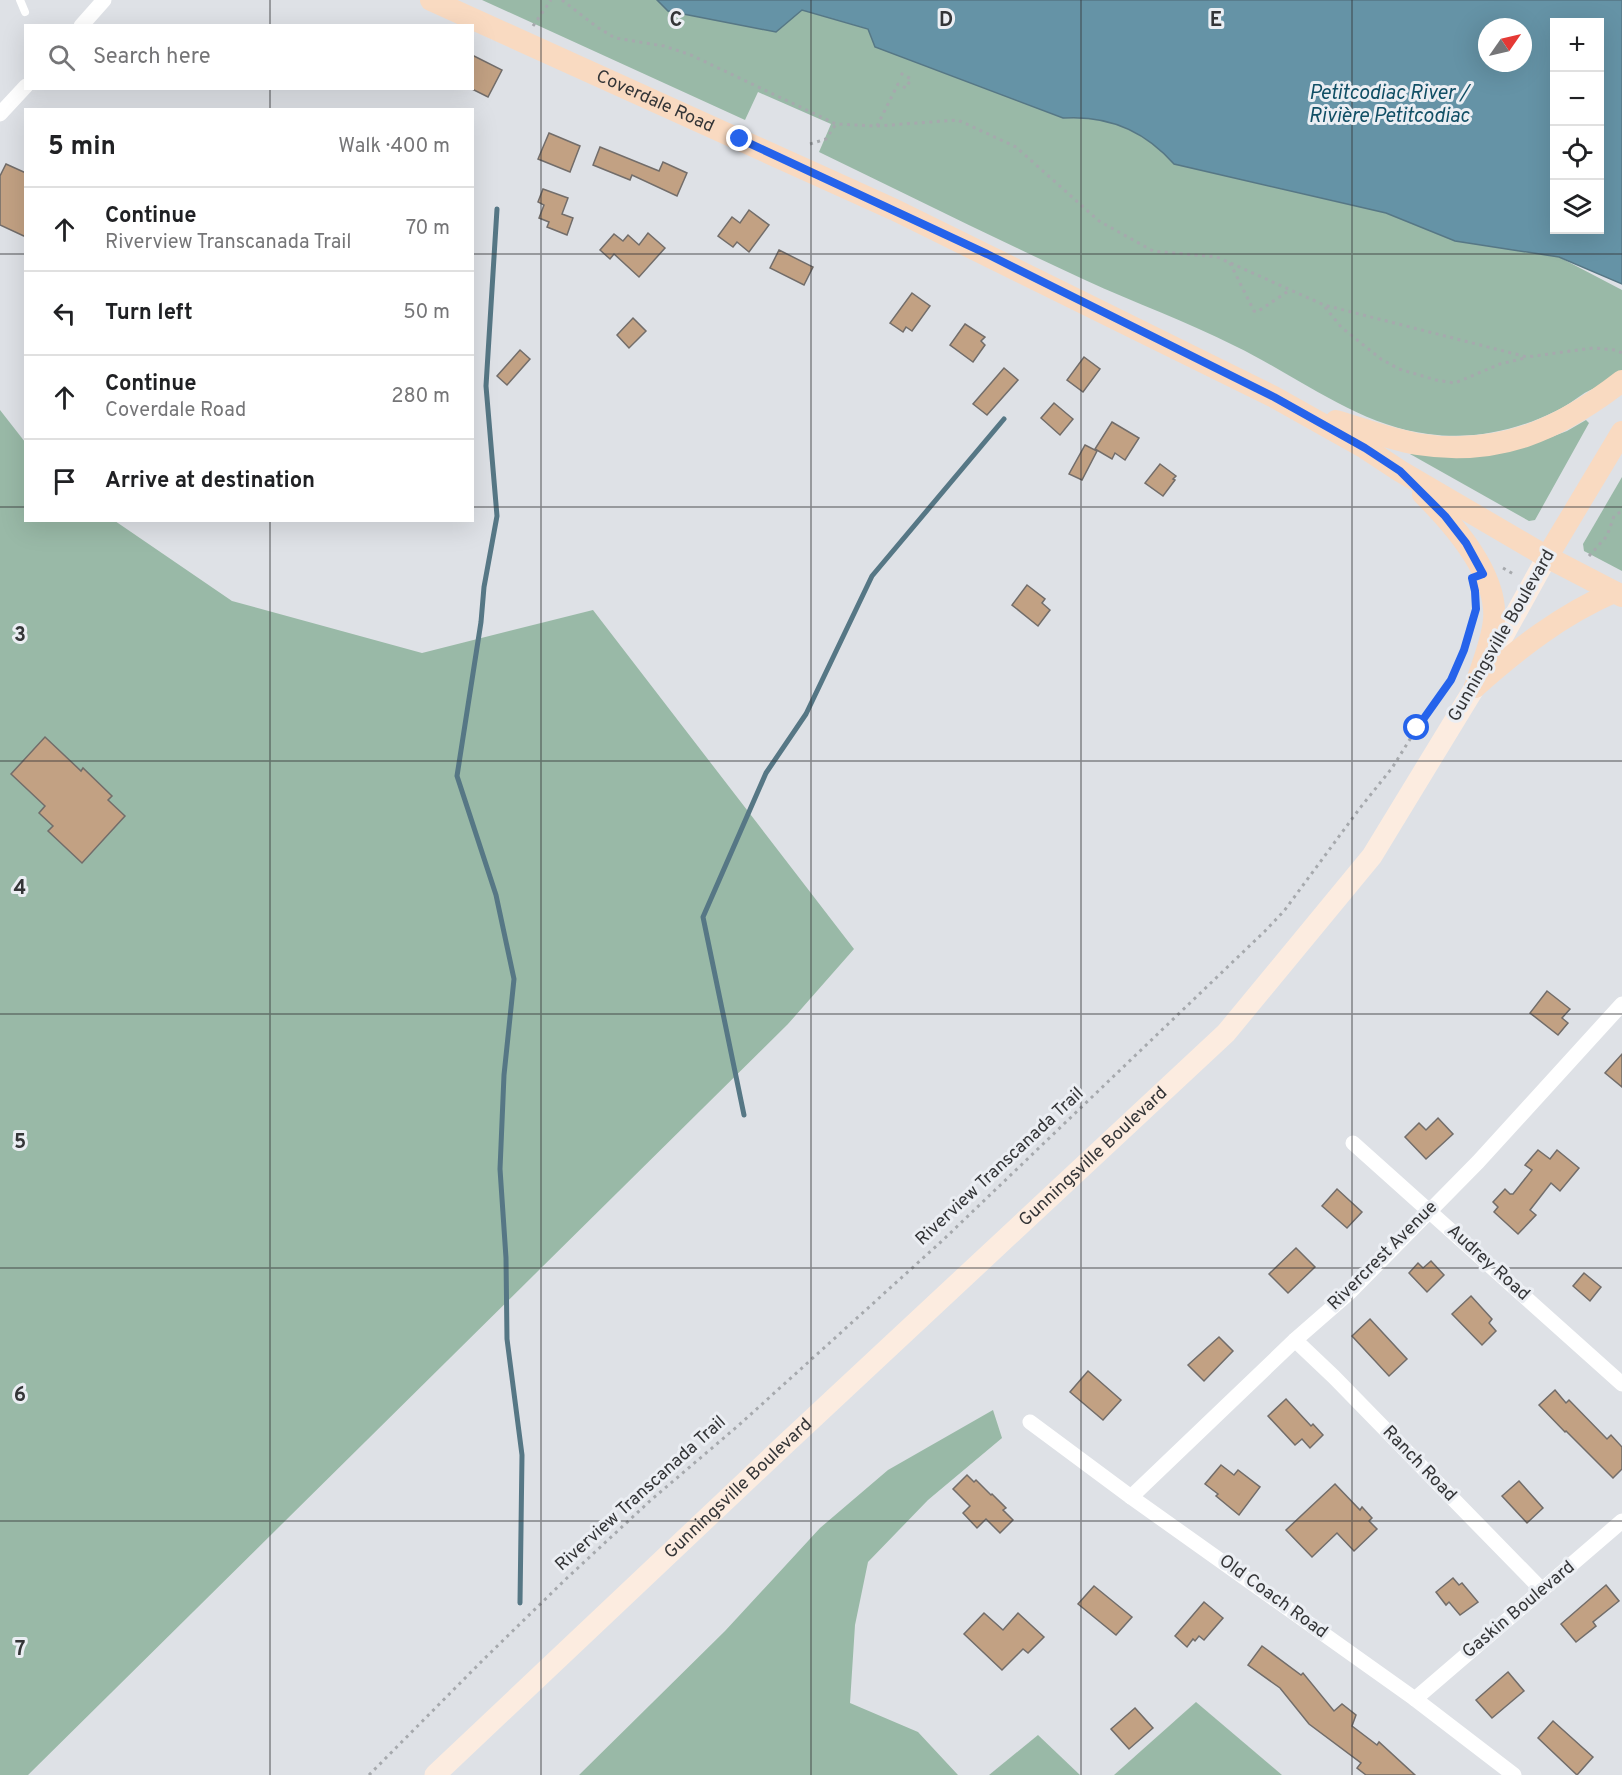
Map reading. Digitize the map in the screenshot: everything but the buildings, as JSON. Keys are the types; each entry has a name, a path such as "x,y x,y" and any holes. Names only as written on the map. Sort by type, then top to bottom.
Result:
{"main road":[{"name":"Coverdale Road","path":"431,0 916,220 1298,410 1547,557 1618,594"},
{"path":"1298,410 1415,443 1469,447 1500,444 1533,435 1564,421 1615,387"},
{"name":"Gunningsville Boulevard","path":"435,1775 789,1440 1226,1033 1372,856 1475,687 1547,557 1622,432"},
{"path":"1400,471 1445,516 1466,543 1483,574 1493,600 1492,630 1475,687"},
{"path":"1475,687 1515,651 1542,631 1579,609 1618,594"}],"street":[{"path":"83,24 104,0"},
{"path":"0,114 24,88"},
{"name":"Rivercrest Avenue","path":"1131,1497 1295,1340 1350,1292 1479,1162 1622,1004"},
{"name":"Audrey Road","path":"1353,1143 1622,1384"},
{"name":"Ranch Road","path":"1295,1340 1542,1590"},
{"name":"Old Coach Road","path":"1030,1422 1131,1497 1415,1699 1514,1775"},
{"name":"Gaskin Boulevard","path":"1415,1699 1622,1521"}],"lane":[{"path":"20,0 25,12"}],"path":[{"path":"523,42 550,0"},
{"path":"562,0 606,34 619,40 664,46 691,55 836,124 877,126 958,120 1016,147 1099,221 1153,251 1217,257 1324,305 1527,357"},
{"path":"877,126 898,84 906,88 911,79 900,73"},
{"path":"810,144 826,139 836,124"},
{"path":"1230,263 1254,311 1257,312 1290,290"},
{"path":"1324,305 1341,327 1381,359 1399,369 1436,380 1455,383 1500,364 1527,357 1593,348 1616,350 1622,353"},
{"path":"1579,573 1590,555 1607,536 1614,516 1622,511"},
{"path":"1483,574 1500,567 1532,584"},
{"name":"Riverview Transcanada Trail","path":"369,1775 567,1578 651,1500 739,1425 943,1240 1265,931 1284,910 1392,768 1451,680 1472,628"}],"green space":[{"path":"482,0 657,0 668,11 802,10 868,29 1063,118 1095,119 1124,128 1151,142 1174,164 1386,213 1455,241 1559,257 1622,290 1622,388 1598,387 1541,418 1510,429 1478,435 1428,434 1377,421 1353,411 1217,337 1085,280 819,152 831,124 758,92 745,120"},
{"path":"0,410 24,441 24,522 116,522 232,601 422,653 593,610 854,949 788,1024 28,1775 0,1775"},
{"path":"1586,420 1589,423 1535,520 1529,521 1410,454 1528,446 1567,431"},
{"path":"1622,477 1622,571 1584,551 1583,544"},
{"path":"993,1410 1002,1438 928,1500 868,1562 855,1625 850,1703 918,1732 958,1775 579,1775 725,1631 820,1528 888,1470"},
{"path":"1196,1702 1282,1775 1114,1775"},
{"path":"1038,1735 1080,1775 989,1775"}],"water":[{"name":"Petitcodiac River / Rivière Petitcodiac","path":"657,0 1622,0 1622,284 1559,257 1455,241 1386,213 1174,164 1151,142 1124,127 1095,119 1063,118 875,47 868,29 802,10 776,32 668,11"}],"waterway":[{"path":"497,209 486,386 497,516 484,587 481,622 457,776 496,895 514,979 504,1075 500,1169 506,1258 507,1339 522,1455 520,1603"},
{"path":"744,1115 703,917 766,773 806,714 872,576 1004,419"}],"route":[{"path":"740,139 987,254 1274,397 1365,448 1400,471 1445,516 1466,543 1483,574 1472,578 1476,609 1464,650 1451,680 1417,728"}]}
